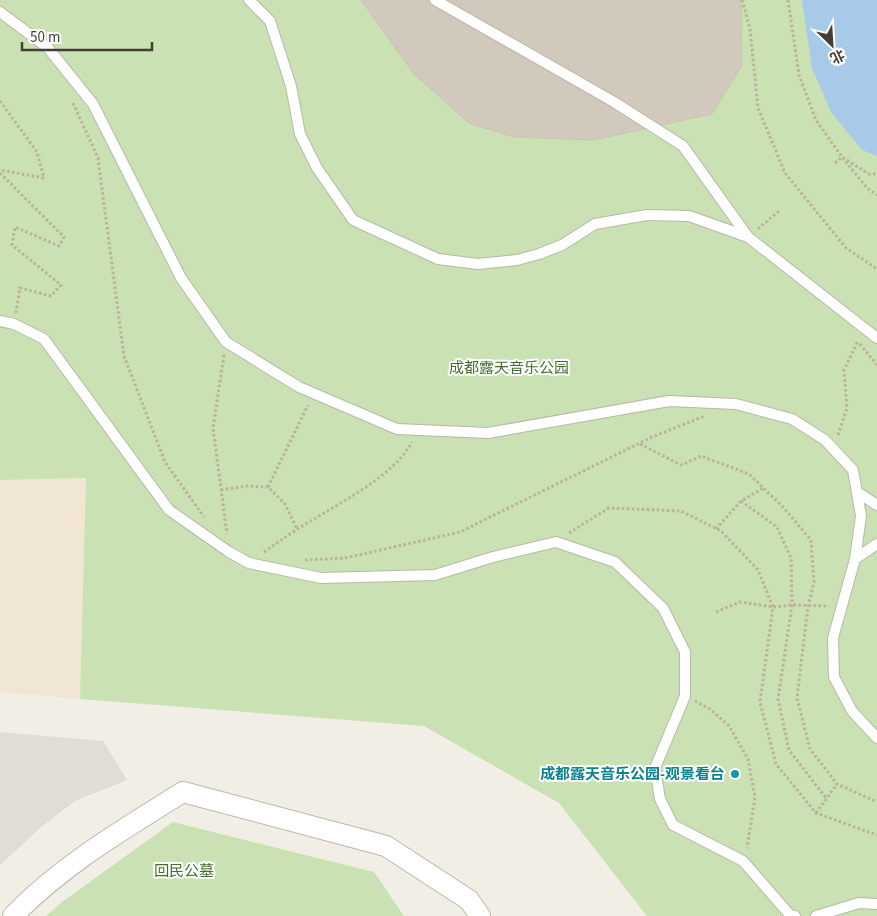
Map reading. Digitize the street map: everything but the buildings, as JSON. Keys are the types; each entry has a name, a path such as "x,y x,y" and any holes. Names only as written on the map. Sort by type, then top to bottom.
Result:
{"street":[{"path":"13,916 31,898 107,839 183,792 386,846 469,900 480,916"}],"lane":[{"path":"249,0 270,21 291,86 300,134 317,168 353,220 438,259 478,264 517,260 539,254 562,245 595,224 647,215 689,216 748,238"},
{"path":"435,0 614,102 683,146 748,238 877,338"},
{"path":"0,12 48,48 93,104 181,278 226,342 299,387 397,429 488,433 670,401 736,404 792,420 825,440 852,470 862,516 855,559 833,638 834,677 852,711 877,738"},
{"path":"0,321 14,324 44,339 169,510 229,552 249,562 321,578 435,576 493,557 556,542 615,562 663,608 685,652 685,696 656,768 660,800 673,825 743,861 790,915 795,916"},
{"path":"857,492 877,505"},
{"path":"855,559 877,544"},
{"path":"816,916 859,903 877,904"}],"path":[{"path":"742,0 750,30 758,108 785,173 846,248 877,269"},
{"path":"788,0 799,75 816,120 842,157 868,188 877,195"},
{"path":"71,99 98,158 124,356 165,462 208,522"},
{"path":"0,101 38,152 44,178 0,171"},
{"path":"835,163 842,157"},
{"path":"842,157 869,174 877,174"},
{"path":"0,171 64,237 59,246 15,227 12,245 61,285 51,296 20,288 14,324"},
{"path":"748,238 780,210"},
{"path":"226,342 213,428 229,552"},
{"path":"830,445 838,434 847,408 844,370 858,342"},
{"path":"268,487 314,393"},
{"path":"298,560 345,558 460,532 639,443 708,415"},
{"path":"249,562 296,529 373,483 406,452 419,430"},
{"path":"639,443 680,465 701,456 749,474 782,506 811,540 814,582 808,606 797,698 810,749 837,784 877,802"},
{"path":"221,490 246,486 268,487 285,504 296,529"},
{"path":"716,529 741,501 763,488"},
{"path":"741,501 776,527 791,558 792,605 778,699 789,750 826,798"},
{"path":"556,542 609,508 681,511 721,531 758,570 773,607 760,702 776,764 816,812 877,835"},
{"path":"716,612 740,602 773,607 792,605 842,606"},
{"path":"710,709 729,726 748,760 755,796 749,841"},
{"path":"816,812 837,784"}],"shaded area":[{"path":"86,478 80,699 0,692 0,480"},
{"path":"0,732 103,741 127,780 75,801 40,828 0,865"}],"green space":[{"name":"成都露天音乐公园","path":"0,0 877,0 877,916 647,916 559,803 424,726 80,699 86,478 0,480"},
{"name":"回民公墓","path":"173,822 374,872 404,916 46,916 62,902"}],"water":[{"path":"802,0 877,0 877,156 862,150 831,112 812,68"}],"place":[{"name":"成都露天音乐公园-观景看台","path":"735,774"}]}
